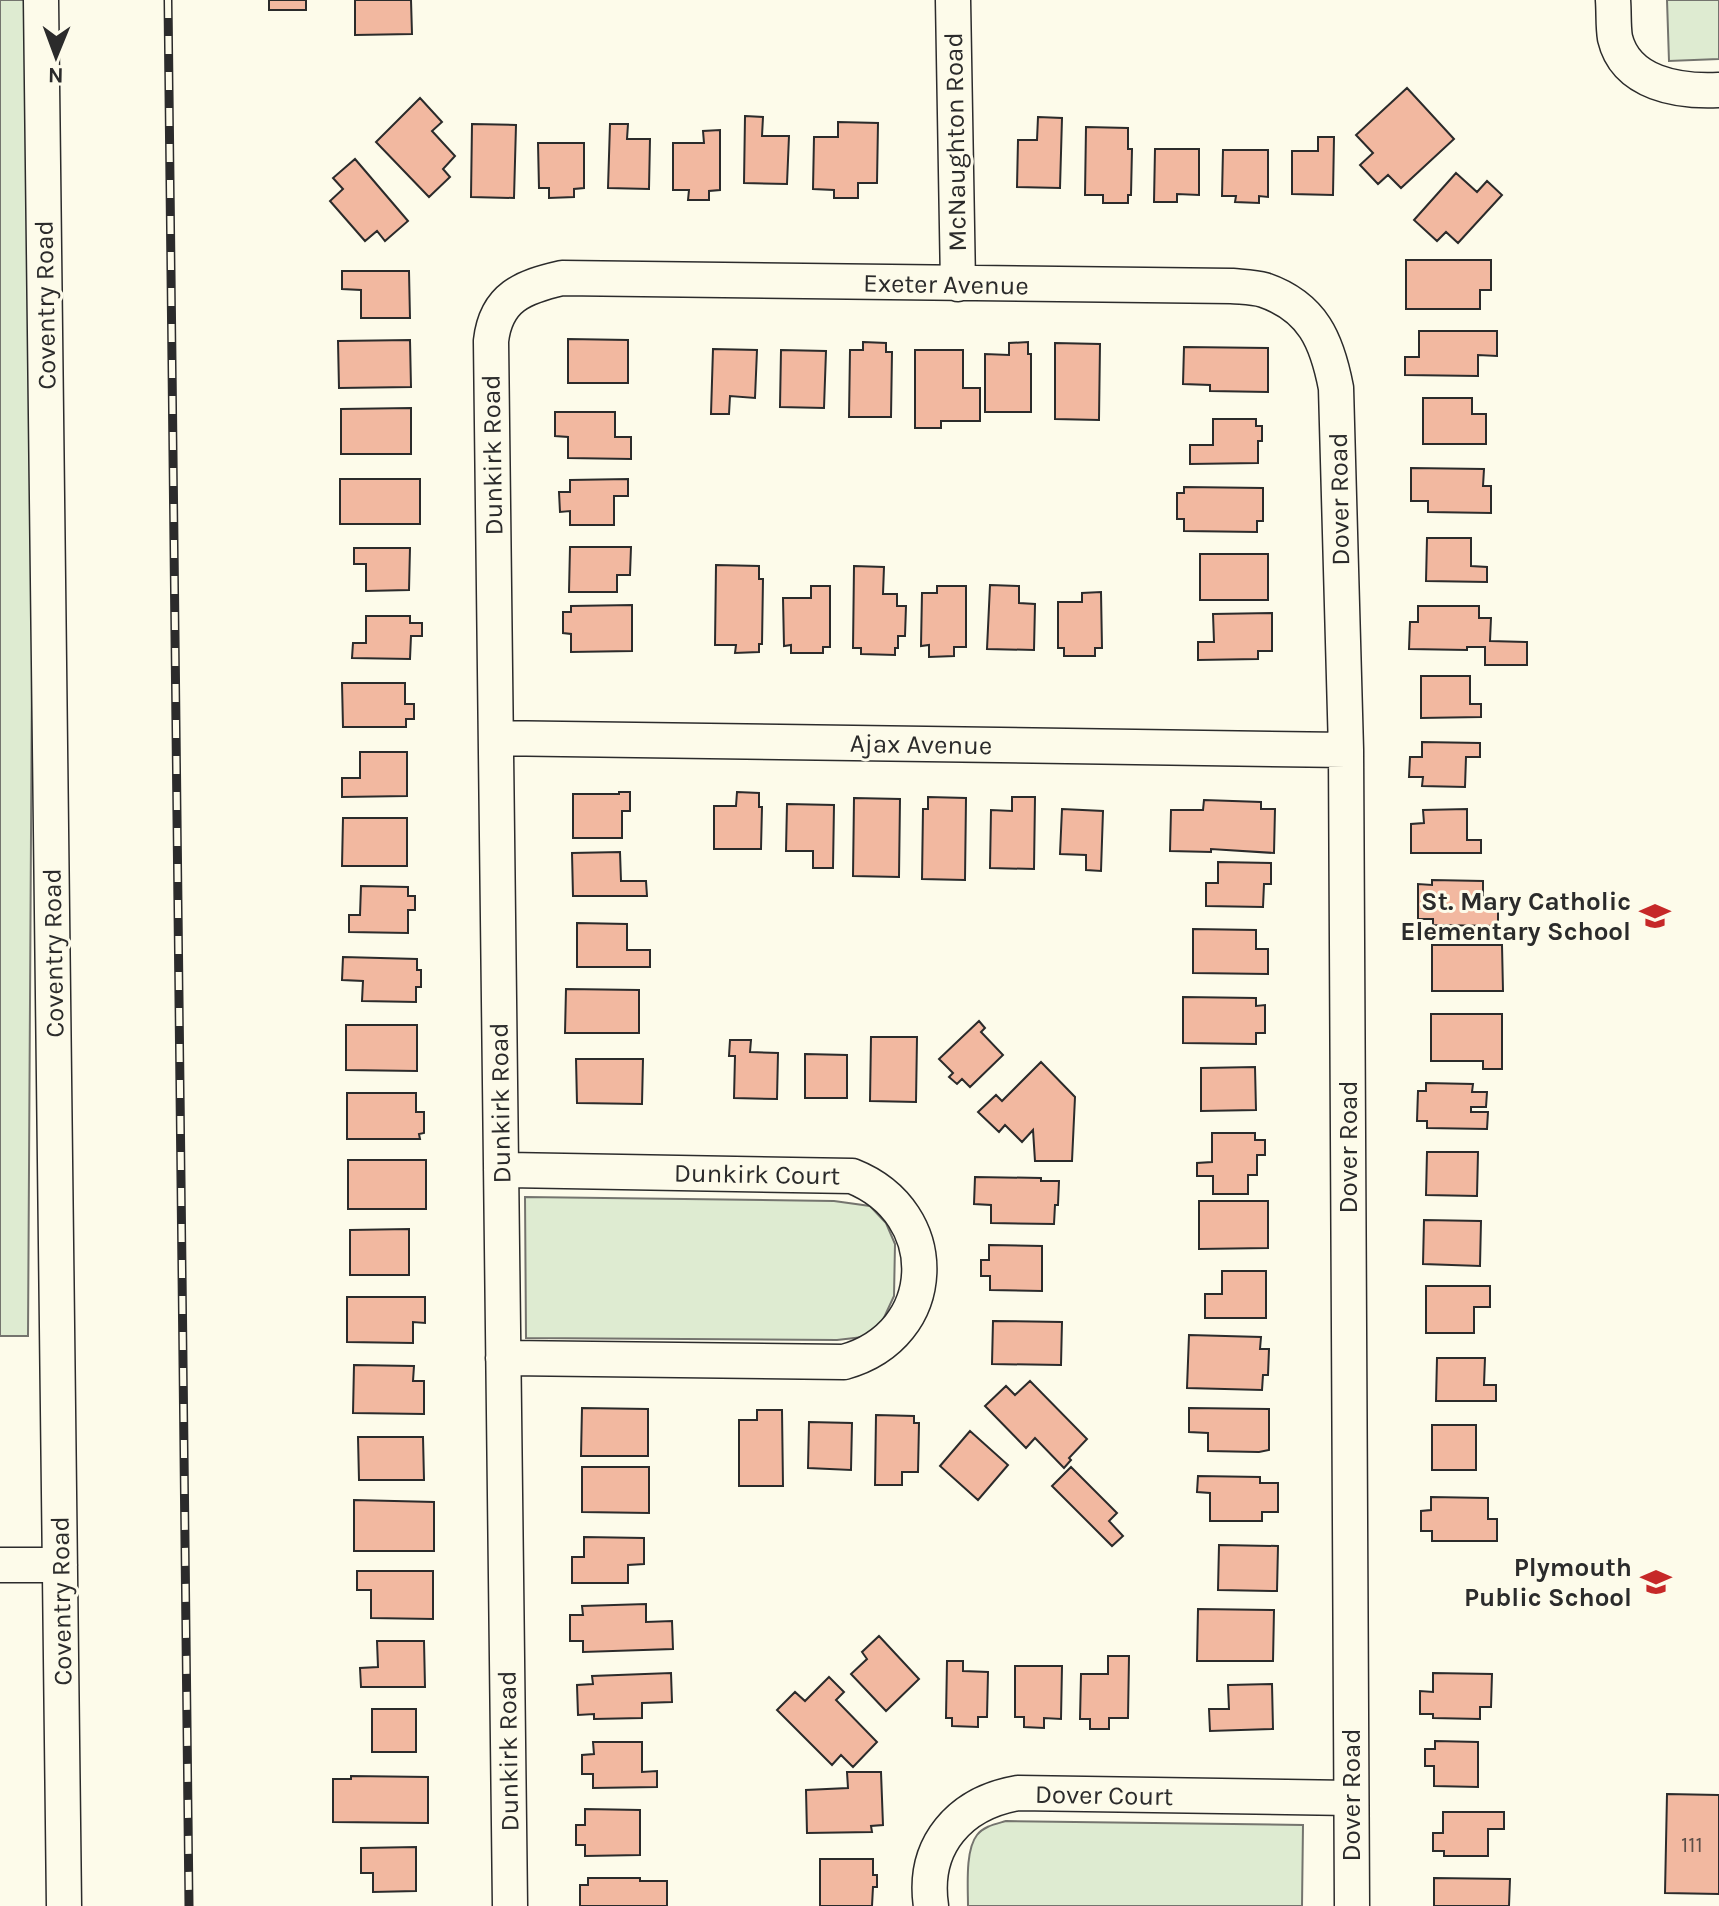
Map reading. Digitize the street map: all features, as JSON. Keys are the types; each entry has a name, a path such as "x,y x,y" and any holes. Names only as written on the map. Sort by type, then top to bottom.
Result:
{"street":[{"name":"Coventry Road","path":"41,0 64,1906"},
{"name":"McNaughton Road","path":"953,0 958,284"},
{"path":"1613,0 1616,39 1622,56 1642,76 1673,88 1719,90"},
{"name":"Exeter Avenue","path":"506,304 529,286 562,278 1232,286 1262,289 1295,305 1317,328 1331,358 1336,388"},
{"name":"Dunkirk Road","path":"506,304 495,324 491,341 510,1906"},
{"name":"Dover Road","path":"1336,388 1346,750 1352,1906"},
{"name":"Ajax Avenue","path":"496,738 1346,750"},
{"name":"Dunkirk Court","path":"501,1170 852,1176 882,1192 904,1216 915,1239 919,1272 912,1305 899,1326 875,1349 844,1362 503,1358"},
{"path":"0,1565 60,1565"},
{"name":"Dover Court","path":"931,1906 932,1867 945,1836 975,1807 998,1797 1018,1793 1351,1798"}],"green space":[{"path":"0,0 36,0 28,1336 0,1336"},
{"path":"1667,0 1719,0 1719,59 1669,61"},
{"path":"525,1197 834,1201 870,1206 886,1223 895,1244 894,1296 882,1322 863,1337 837,1340 526,1338"},
{"path":"1006,1821 1303,1825 1302,1906 968,1906 968,1869 973,1842 983,1829"}],"building":[{"path":"269,0 306,0 306,10 269,10"},
{"path":"355,0 411,0 412,34 355,35"},
{"path":"1407,88 1454,139 1401,188 1388,175 1378,184 1360,165 1373,153 1356,135"},
{"path":"420,98 442,122 432,131 455,156 443,169 450,177 429,197 376,142"},
{"path":"745,116 763,117 762,136 789,136 787,184 744,183"},
{"path":"1038,117 1062,118 1060,188 1017,187 1018,140 1037,140"},
{"path":"838,122 878,123 877,183 858,183 858,198 834,198 834,190 813,189 814,137 838,137"},
{"path":"472,124 516,125 514,198 471,197"},
{"path":"610,124 628,124 627,139 650,139 649,189 608,188"},
{"path":"1086,127 1128,128 1128,149 1132,149 1131,195 1128,195 1128,203 1103,203 1103,195 1085,195"},
{"path":"720,130 720,190 709,191 709,200 688,200 689,190 673,190 673,143 704,143 703,131"},
{"path":"1318,137 1334,137 1333,195 1292,194 1292,151 1318,151"},
{"path":"538,143 584,143 584,188 574,189 574,197 549,198 549,188 539,188"},
{"path":"1155,149 1199,149 1199,195 1177,194 1177,202 1154,202"},
{"path":"1223,150 1268,150 1268,197 1259,196 1259,203 1235,202 1236,196 1222,196"},
{"path":"355,159 408,221 385,241 377,231 365,241 330,201 343,189 333,178"},
{"path":"1456,173 1477,192 1487,181 1502,195 1458,243 1446,232 1437,241 1414,220"},
{"path":"1406,260 1491,260 1491,290 1480,290 1480,309 1406,309"},
{"path":"342,271 409,271 410,318 361,318 361,290 342,289"},
{"path":"1419,331 1497,331 1497,356 1478,355 1478,376 1405,375 1405,357 1419,357"},
{"path":"568,339 628,340 628,383 568,383"},
{"path":"410,340 411,387 339,388 338,341"},
{"path":"863,342 886,343 886,352 892,352 891,417 849,417 850,350 863,350"},
{"path":"1028,342 1028,354 1031,354 1031,412 985,412 985,354 1009,355 1009,343"},
{"path":"1055,343 1100,344 1099,420 1055,419"},
{"path":"1184,347 1268,348 1268,392 1210,391 1210,385 1183,384"},
{"path":"713,349 757,350 755,398 730,396 729,414 711,414"},
{"path":"781,350 826,351 824,408 780,407"},
{"path":"915,350 963,350 963,388 980,388 980,421 941,421 941,428 915,428"},
{"path":"1423,398 1472,398 1472,414 1486,414 1486,444 1423,444"},
{"path":"411,408 411,454 341,454 341,409"},
{"path":"555,412 615,412 615,437 631,437 631,459 568,458 568,437 555,436"},
{"path":"1213,419 1256,419 1256,426 1262,426 1258,463 1190,464 1190,445 1213,445"},
{"path":"1411,468 1484,469 1483,486 1491,486 1491,513 1428,512 1428,501 1411,501"},
{"path":"340,479 420,479 420,524 340,524"},
{"path":"628,479 628,496 614,496 614,525 570,525 570,511 560,512 559,492 570,492 570,480"},
{"path":"1184,487 1263,488 1263,521 1257,521 1257,532 1184,531 1184,519 1177,519 1177,493 1184,493"},
{"path":"1427,538 1471,538 1471,566 1487,567 1487,582 1426,581"},
{"path":"570,547 631,547 630,575 617,575 617,592 569,592"},
{"path":"354,548 410,548 409,590 366,591 366,564 354,564"},
{"path":"1200,554 1268,554 1268,600 1200,600"},
{"path":"716,565 759,566 759,579 763,579 762,644 759,644 759,652 735,653 736,645 715,645"},
{"path":"854,566 884,567 883,594 897,594 897,606 906,606 905,636 898,636 895,655 861,654 861,648 853,648"},
{"path":"990,585 1019,586 1019,603 1035,604 1034,650 987,649"},
{"path":"811,586 830,586 830,647 823,647 823,653 791,653 791,645 784,646 783,598 811,598"},
{"path":"937,586 966,586 966,647 954,647 954,656 929,657 929,645 921,646 922,593 937,593"},
{"path":"1101,592 1102,648 1095,648 1095,656 1064,656 1064,648 1058,648 1058,602 1082,602 1082,593"},
{"path":"632,605 632,651 571,652 571,634 563,633 563,612 571,612 571,606"},
{"path":"1418,606 1479,606 1479,618 1491,618 1490,641 1527,642 1527,665 1485,665 1485,647 1467,647 1467,650 1409,649 1410,622 1418,622"},
{"path":"1272,613 1272,651 1258,651 1258,659 1198,660 1198,642 1214,642 1213,614"},
{"path":"366,616 410,616 410,623 422,623 422,636 411,636 410,659 352,658 353,643 366,643"},
{"path":"1421,676 1470,676 1470,704 1481,704 1481,717 1421,718"},
{"path":"342,683 405,683 405,704 414,704 414,719 406,719 406,727 343,727"},
{"path":"1422,742 1480,743 1480,757 1466,757 1465,787 1422,786 1423,777 1409,777 1410,757 1422,757"},
{"path":"360,752 407,752 407,796 342,797 342,778 360,778"},
{"path":"630,792 630,811 622,811 622,838 573,838 573,794"},
{"path":"737,792 759,793 759,807 762,807 761,849 714,849 714,806 736,806"},
{"path":"928,797 966,798 965,880 922,879 923,809 928,809"},
{"path":"1012,797 1035,797 1034,869 990,868 991,810 1012,811"},
{"path":"854,798 900,799 899,877 853,876"},
{"path":"1204,800 1261,802 1261,809 1275,809 1274,853 1211,849 1211,852 1170,851 1171,810 1203,810"},
{"path":"787,804 834,805 833,868 813,868 813,851 786,851"},
{"path":"1062,809 1103,811 1101,871 1086,870 1086,855 1060,854"},
{"path":"1467,809 1467,840 1481,840 1481,853 1411,853 1411,824 1424,823 1423,810"},
{"path":"343,818 407,818 407,866 342,866"},
{"path":"620,852 621,881 646,881 647,896 573,896 572,853"},
{"path":"1218,862 1271,863 1271,884 1264,884 1263,907 1206,906 1206,883 1218,883"},
{"path":"1432,880 1483,881 1483,906 1498,906 1498,926 1433,925 1433,919 1418,919 1418,884 1432,885"},
{"path":"361,886 408,887 408,896 415,896 415,910 408,910 408,933 349,932 349,915 360,915"},
{"path":"577,923 627,924 627,950 650,950 650,967 577,967"},
{"path":"1193,929 1256,930 1256,949 1268,949 1268,974 1193,973"},
{"path":"1432,945 1502,945 1503,991 1432,991"},
{"path":"343,957 417,959 417,970 421,970 421,987 416,987 416,1002 362,1001 363,981 342,980"},
{"path":"566,989 639,990 639,1033 565,1033"},
{"path":"1183,997 1256,998 1256,1006 1265,1005 1265,1033 1256,1033 1256,1044 1183,1043"},
{"path":"1431,1014 1502,1014 1502,1069 1483,1069 1483,1061 1431,1061"},
{"path":"979,1021 985,1028 981,1032 1003,1055 970,1087 962,1079 957,1084 949,1077 953,1073 939,1059"},
{"path":"346,1025 417,1025 417,1071 346,1070"},
{"path":"871,1037 917,1037 916,1102 870,1101"},
{"path":"730,1040 751,1040 750,1052 778,1053 777,1099 734,1098 735,1056 729,1056"},
{"path":"805,1054 847,1055 847,1098 805,1098"},
{"path":"576,1059 643,1059 642,1104 577,1103"},
{"path":"1041,1062 1075,1097 1072,1161 1035,1161 1033,1130 1022,1142 1005,1125 999,1132 978,1112 996,1095 1002,1101"},
{"path":"1255,1067 1256,1110 1201,1111 1201,1068"},
{"path":"1426,1083 1473,1084 1472,1092 1487,1092 1486,1107 1471,1107 1471,1112 1488,1112 1487,1129 1427,1128 1427,1121 1417,1121 1418,1091 1426,1091"},
{"path":"347,1093 416,1093 416,1112 424,1112 424,1133 419,1134 420,1139 347,1139"},
{"path":"1212,1133 1255,1133 1255,1140 1265,1140 1265,1155 1257,1155 1257,1175 1248,1175 1248,1194 1213,1194 1213,1176 1197,1176 1197,1163 1212,1162"},
{"path":"1427,1152 1478,1152 1477,1196 1426,1195"},
{"path":"348,1160 426,1160 426,1209 348,1209"},
{"path":"975,1177 1059,1181 1054,1224 991,1223 991,1205 974,1204"},
{"path":"1199,1201 1268,1201 1268,1248 1199,1249"},
{"path":"1424,1220 1481,1221 1480,1266 1423,1264"},
{"path":"409,1229 409,1275 350,1275 350,1230"},
{"path":"989,1245 1042,1246 1042,1291 990,1290 990,1276 981,1276 981,1260 989,1260"},
{"path":"1222,1271 1266,1271 1266,1318 1205,1318 1205,1294 1222,1294"},
{"path":"1426,1286 1490,1286 1490,1307 1474,1307 1474,1333 1426,1333"},
{"path":"347,1297 425,1297 425,1323 413,1322 413,1343 347,1342"},
{"path":"993,1321 1062,1322 1061,1365 992,1364"},
{"path":"1189,1335 1261,1337 1260,1349 1269,1349 1268,1375 1263,1375 1262,1390 1187,1388"},
{"path":"1437,1358 1485,1358 1484,1385 1496,1385 1496,1401 1436,1401"},
{"path":"354,1365 414,1366 413,1381 424,1381 424,1414 353,1413"},
{"path":"1030,1381 1087,1439 1064,1468 1035,1438 1026,1448 985,1406 1006,1386 1015,1395"},
{"path":"582,1408 648,1409 648,1456 581,1456"},
{"path":"1189,1408 1269,1409 1269,1450 1208,1451 1208,1433 1189,1432"},
{"path":"757,1410 782,1410 783,1486 739,1486 739,1420 757,1420"},
{"path":"876,1415 914,1416 914,1423 919,1423 918,1472 902,1472 902,1485 875,1485"},
{"path":"809,1422 852,1423 851,1470 808,1468"},
{"path":"1432,1425 1476,1425 1476,1470 1432,1470"},
{"path":"970,1431 1008,1465 978,1500 940,1466"},
{"path":"358,1437 423,1437 424,1480 359,1480"},
{"path":"582,1467 649,1467 649,1513 582,1512"},
{"path":"1071,1467 1117,1513 1109,1521 1123,1536 1112,1546 1052,1486"},
{"path":"1198,1476 1260,1477 1260,1483 1278,1483 1278,1512 1262,1512 1262,1521 1210,1521 1210,1493 1197,1492"},
{"path":"1431,1497 1488,1498 1488,1519 1497,1519 1497,1541 1432,1541 1432,1531 1421,1531 1421,1511 1431,1510"},
{"path":"354,1500 434,1502 434,1551 354,1551"},
{"path":"584,1537 644,1538 644,1564 628,1565 628,1583 572,1583 572,1557 584,1557"},
{"path":"1219,1545 1278,1546 1277,1591 1218,1590"},
{"path":"357,1571 433,1571 433,1619 371,1618 371,1590 357,1590"},
{"path":"646,1604 646,1622 672,1621 673,1649 583,1652 583,1641 570,1641 570,1615 583,1615 582,1606"},
{"path":"1198,1609 1274,1610 1273,1661 1197,1661"},
{"path":"879,1636 919,1679 886,1711 851,1674 867,1659 862,1652"},
{"path":"377,1641 424,1641 425,1687 361,1687 360,1668 378,1667"},
{"path":"1108,1656 1129,1656 1128,1718 1109,1718 1109,1729 1090,1729 1090,1719 1080,1719 1081,1674 1108,1674"},
{"path":"947,1661 963,1661 963,1671 988,1672 987,1717 978,1717 978,1727 952,1726 952,1718 946,1718"},
{"path":"1015,1666 1062,1666 1061,1719 1044,1718 1044,1728 1024,1727 1024,1717 1015,1717"},
{"path":"671,1673 672,1702 642,1703 642,1718 594,1719 594,1714 578,1715 577,1685 593,1684 592,1676"},
{"path":"1433,1673 1492,1674 1491,1707 1480,1707 1480,1719 1433,1718 1433,1714 1420,1714 1420,1691 1433,1692"},
{"path":"829,1677 844,1692 836,1700 877,1742 853,1767 841,1755 832,1765 777,1710 795,1692 805,1701"},
{"path":"1272,1684 1273,1729 1210,1731 1209,1709 1229,1709 1228,1685"},
{"path":"372,1709 416,1709 416,1752 372,1752"},
{"path":"1435,1741 1478,1742 1478,1787 1434,1786 1434,1766 1425,1766 1425,1749 1435,1749"},
{"path":"593,1742 642,1742 642,1772 657,1771 657,1787 593,1788 593,1774 582,1774 582,1755 594,1754"},
{"path":"847,1772 881,1772 883,1825 871,1826 872,1832 807,1833 806,1790 848,1788"},
{"path":"351,1776 428,1777 428,1823 333,1822 333,1779 351,1779"},
{"path":"1667,1794 1719,1795 1719,1894 1665,1893"},
{"path":"585,1809 640,1810 640,1855 585,1856 585,1845 576,1845 576,1825 585,1825"},
{"path":"1443,1812 1504,1812 1504,1829 1488,1829 1488,1856 1444,1856 1444,1851 1433,1851 1433,1833 1443,1833"},
{"path":"416,1847 416,1891 373,1892 373,1873 361,1873 361,1848"},
{"path":"820,1859 873,1859 877,1887 873,1887 872,1906 820,1906"},
{"path":"588,1878 667,1881 667,1906 580,1906 580,1885 588,1885"},
{"path":"1434,1878 1510,1879 1509,1906 1434,1906"}],"railway":[{"path":"168,0 189,1906"}],"place":[{"name":"St. Mary Catholic Elementary School","path":"1655,916"},
{"name":"Plymouth Public School","path":"1656,1582"}]}
